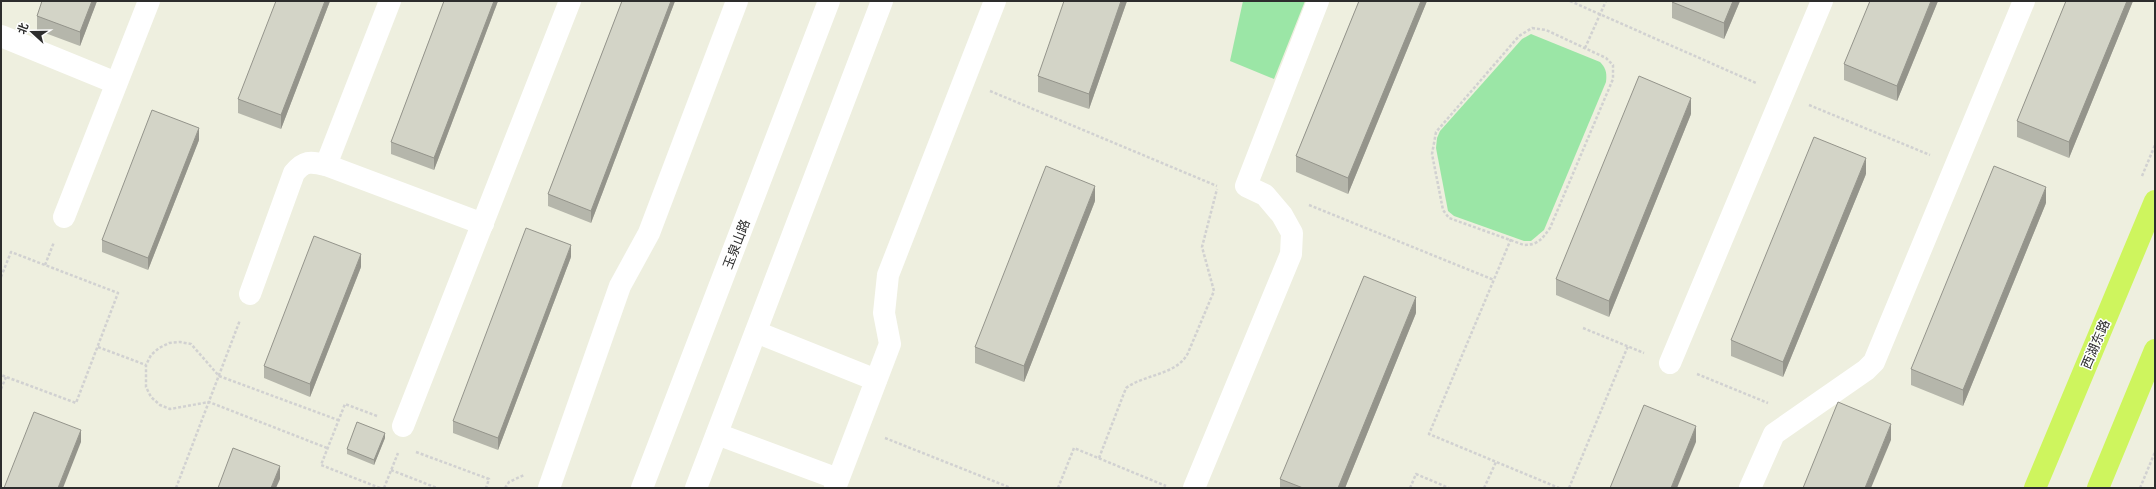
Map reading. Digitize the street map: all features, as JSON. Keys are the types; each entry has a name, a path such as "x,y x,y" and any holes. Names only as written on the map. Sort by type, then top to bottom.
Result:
{"main road":[{"name":"西湖东路","path":"2035,488 2155,201"},
{"path":"2098,488 2155,350"}],"street":[{"path":"64,217 148,1"},
{"path":"326,165 390,1"},
{"path":"402,436 570,1"},
{"path":"549,488 620,286 649,233 737,1"},
{"name":"玉泉山路","path":"642,488 829,1"},
{"path":"696,488 882,1"},
{"path":"717,434 837,484 890,344 884,313 888,275 994,1"},
{"path":"1194,488 1291,254 1292,233 1282,215 1265,195 1246,186 1318,1"},
{"path":"1670,363 1778,92 1822,1"},
{"path":"1750,488 1774,434 1866,370 1874,362 2024,1"},
{"path":"1,36 116,83"},
{"path":"250,294 294,174 301,164 311,161 326,165 483,224"},
{"path":"756,332 876,380"}],"path":[{"path":"1570,1 1778,92 1956,165"},
{"path":"1585,48 1606,1"},
{"path":"1532,28 1546,30 1606,58 1613,65 1613,79 1550,228 1542,240 1533,245 1524,245 1511,239 1449,218 1443,210 1432,154 1436,132 1519,36 1532,28"},
{"path":"988,91 1224,189"},
{"path":"1098,458 1126,388 1133,383 1177,366 1184,361 1188,353 1214,291 1202,247 1218,186"},
{"path":"1307,204 1494,280"},
{"path":"1511,239 1428,434 1559,488"},
{"path":"1,277 11,252 118,293 76,403 1,375"},
{"path":"176,488 250,294"},
{"path":"327,448 209,402 170,409 160,405 151,397 146,387 146,365 151,355 159,348 169,343 180,342 191,344 219,376 338,420"},
{"path":"1569,488 1628,346"},
{"path":"98,347 146,365"},
{"path":"1,389 6,377"},
{"path":"380,488 321,466 345,404 402,436 489,480 486,488"},
{"path":"858,428 1011,488"},
{"path":"384,488 402,436"},
{"path":"1058,488 1074,448 1171,488"},
{"path":"2140,488 2155,452"},
{"path":"1484,488 1496,462"},
{"path":"391,470 437,488"},
{"path":"1410,488 1416,474 1449,488"}],"green space":[{"path":"1243,1 1305,1 1274,79 1230,61"},
{"path":"1531,34 1600,62 1605,69 1606,82 1544,230 1531,241 1524,241 1454,216 1448,211 1436,148 1437,138 1440,131 1522,39"}],"building":[{"path":"42,1 92,1 80,32 37,16"},
{"path":"276,1 325,1 281,115 238,99"},
{"path":"444,1 494,1 434,158 391,142"},
{"path":"622,1 671,1 591,211 548,194"},
{"path":"1064,1 1121,1 1089,94 1038,76"},
{"path":"1359,1 1421,1 1348,178 1296,156"},
{"path":"1672,1 1733,1 1724,23"},
{"path":"1870,1 1931,1 1897,86 1844,64"},
{"path":"2066,1 2127,1 2069,142 2017,121"},
{"path":"1639,76 1691,98 1609,301 1556,279"},
{"path":"152,110 199,128 148,258 102,240"},
{"path":"1814,137 1866,158 1783,362 1731,340"},
{"path":"1046,166 1095,186 1024,366 975,347"},
{"path":"1994,166 2046,187 1963,390 1911,369"},
{"path":"526,228 571,245 498,438 453,421"},
{"path":"314,236 361,254 310,384 264,366"},
{"path":"1364,276 1416,297 1338,488 1303,488 1280,479"},
{"path":"1838,402 1891,424 1865,488 1803,488"},
{"path":"1644,405 1696,426 1671,488 1610,488"},
{"path":"34,412 81,430 58,488 4,488"},
{"path":"357,422 385,433 374,460 347,449"},
{"path":"233,448 280,466 271,488 218,488"}]}
